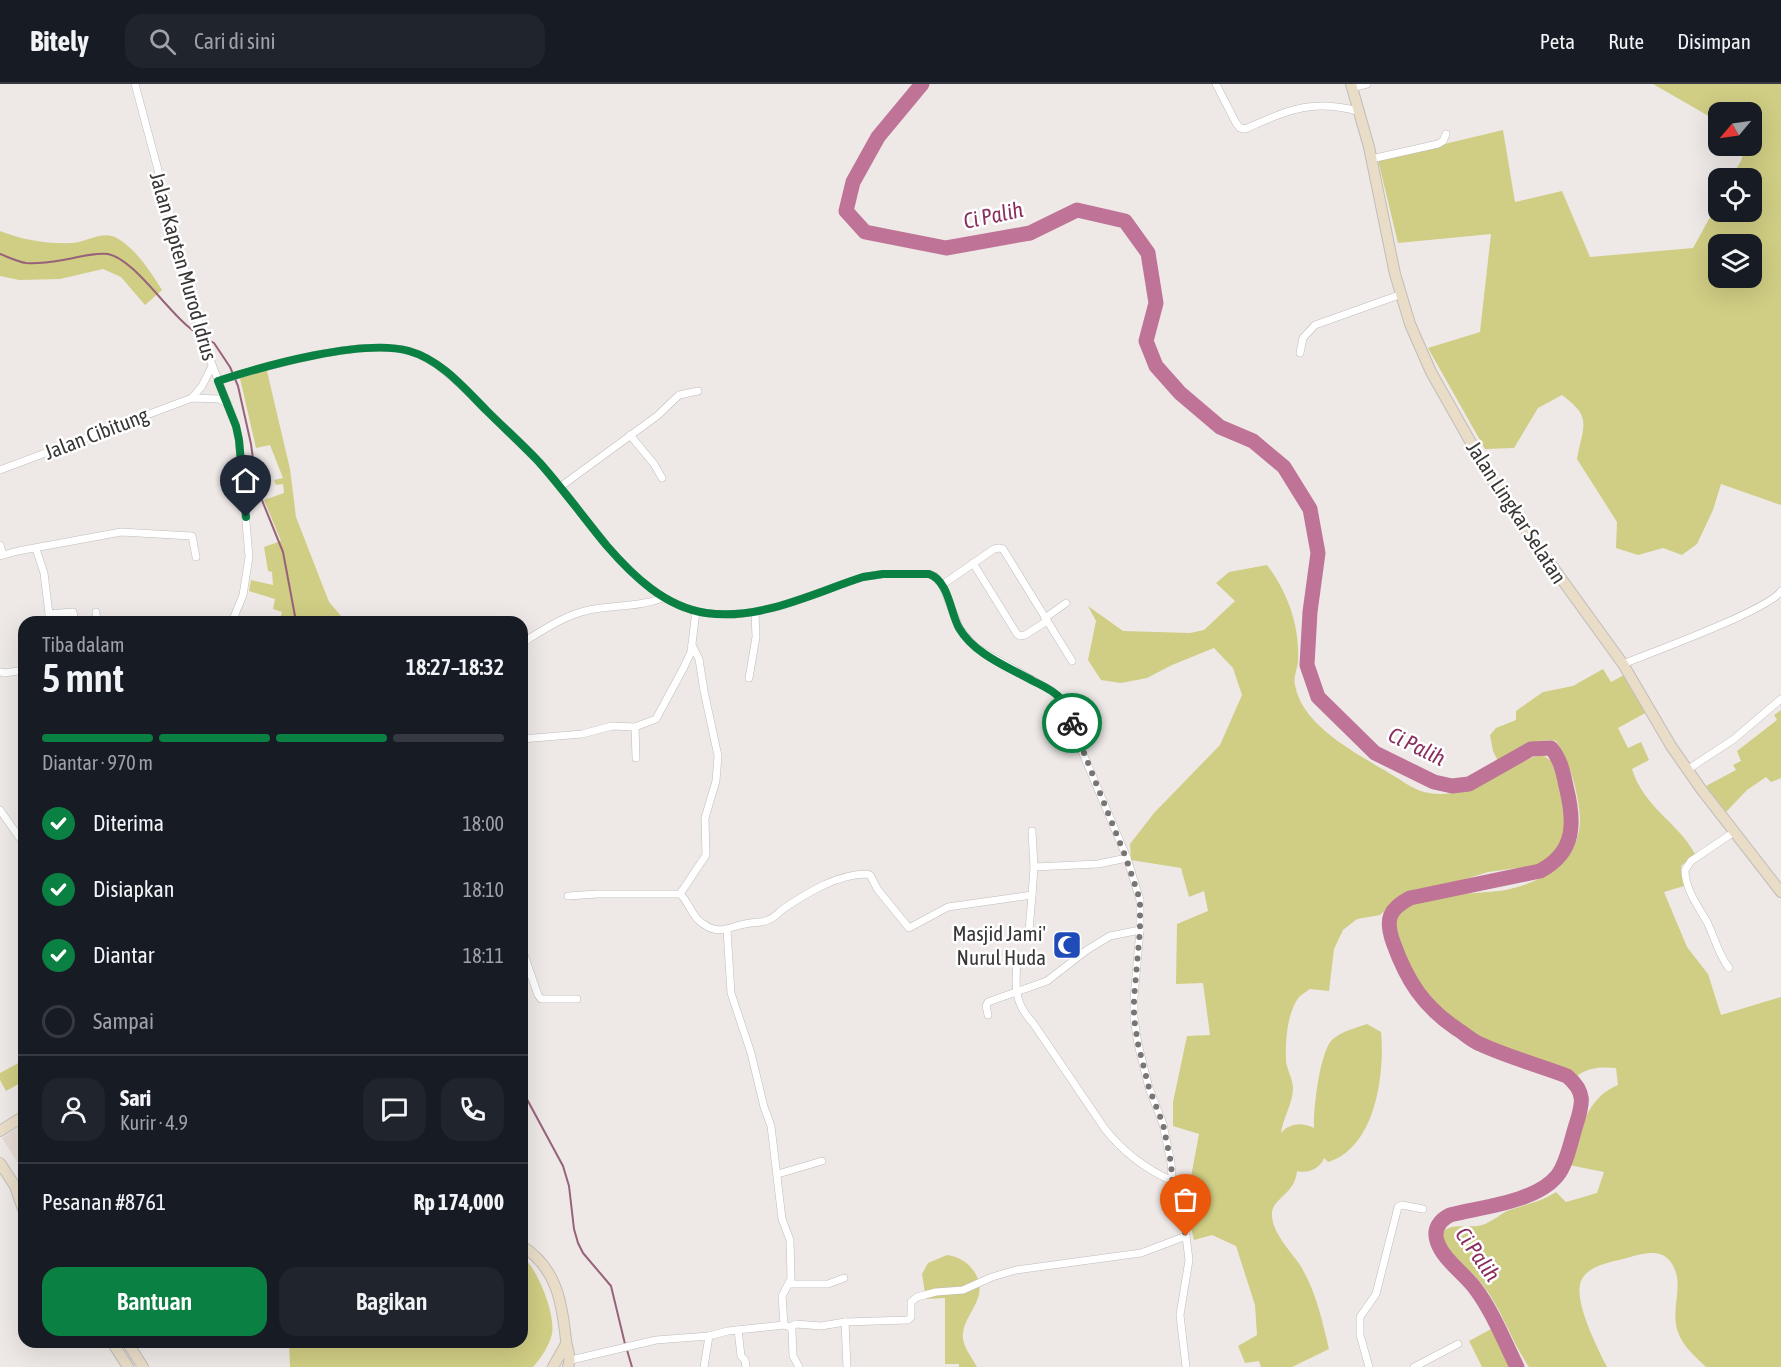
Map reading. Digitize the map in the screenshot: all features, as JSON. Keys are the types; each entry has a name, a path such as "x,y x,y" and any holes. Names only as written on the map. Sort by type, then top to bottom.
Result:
{"street":[{"name":"Jalan Kapten Murod Idrus","path":"135,84 206,349 236,426 239,440 249,557 243,596 235,616"},
{"path":"1216,84 1236,123 1240,128 1245,129 1308,106 1338,106 1358,111"},
{"path":"1351,86 1367,84"},
{"name":"Jalan Lingkar Selatan","path":"1351,86 1371,159 1402,294 1418,346 1443,394 1500,494 1623,664 1687,770 1781,892"},
{"path":"1371,159 1438,144 1443,141 1446,134"},
{"path":"1300,353 1303,338 1316,326 1402,294"},
{"path":"218,381 311,357 368,347 396,348 415,353 434,363 458,382 519,441 560,487 613,553 663,598 696,611 736,615 755,613 863,577 883,574 929,574 942,585 960,630 975,647 1052,691 1064,704 1126,858 1140,900 1134,1018 1149,1088 1165,1134 1172,1181 1186,1236 1189,1260 1180,1315 1186,1367"},
{"path":"192,398 202,386 212,366"},
{"path":"560,487 657,417 681,394 698,391"},
{"path":"192,398 219,399 228,404"},
{"name":"Jalan Cibitung","path":"0,470 192,398"},
{"path":"630,435 654,464 662,478"},
{"path":"0,545 2,556 120,532 135,532 191,536 196,557"},
{"path":"36,549 44,573 49,614 73,612 74,616"},
{"path":"942,585 994,549 1003,549 1072,661"},
{"path":"973,563 1020,636 1046,620 1066,603"},
{"path":"1623,664 1722,624 1774,599 1781,591"},
{"path":"528,640 584,611 637,605 663,598"},
{"path":"528,738 582,734 612,726 635,728 656,719 688,659 696,611"},
{"path":"96,612 96,616"},
{"path":"749,678 756,637 755,613"},
{"path":"680,894 706,855 705,818 716,781 718,760 700,662 692,645"},
{"path":"0,672 18,671"},
{"path":"1687,770 1734,739 1781,699"},
{"path":"635,728 636,758"},
{"path":"0,810 18,835"},
{"path":"1029,931 1034,867 1032,831"},
{"path":"1729,968 1717,951 1708,924 1688,885 1685,870 1691,861 1734,832"},
{"path":"1034,867 1098,864 1126,858"},
{"path":"568,896 680,894 702,924 710,928 727,930 743,924 765,922 802,897 836,880 863,874 870,875 878,890 909,928 948,907 1032,895"},
{"path":"727,930 731,993 752,1053 764,1107 771,1126 782,1219 790,1240 789,1284 782,1296 787,1326 793,1333 793,1356 797,1366"},
{"path":"988,1015 986,1006 988,1002 1047,981 1087,950 1110,936 1140,930"},
{"path":"1017,960 1016,992 1020,1008 1033,1023 1118,1145 1157,1174 1172,1181"},
{"path":"528,967 537,995 541,999 577,999"},
{"path":"0,1131 18,1120"},
{"path":"778,1174 822,1161"},
{"path":"0,1163 18,1189"},
{"path":"15,1186 18,1195"},
{"path":"1369,1367 1360,1335 1360,1317 1376,1294 1398,1207 1402,1205 1423,1209"},
{"path":"528,1250 547,1269 557,1288 563,1308 566,1344 573,1363 636,1344 709,1336 738,1330 796,1324 821,1326 845,1322 908,1320 911,1317 911,1302 916,1297 936,1292 963,1290 992,1277 1016,1270 1141,1253 1186,1236"},
{"path":"789,1284 828,1284 844,1278"},
{"path":"845,1322 847,1367"},
{"path":"738,1330 741,1356 745,1360 746,1367"},
{"path":"704,1367 709,1336"},
{"path":"553,1367 566,1344"},
{"path":"1414,1367 1458,1344"},
{"path":"116,1348 126,1364 135,1355"},
{"path":"130,1348 143,1367"}],"shaded area":[{"path":"1653,84 1781,84 1781,505 1721,484 1713,510 1697,544 1682,555 1663,548 1638,555 1616,548 1617,522 1577,459 1583,430 1582,416 1562,395 1538,408 1514,448 1485,449 1428,348 1480,332 1491,234 1398,243 1378,160 1503,130 1515,202 1562,191 1590,257 1693,248 1708,221 1762,222 1762,168 1737,168 1742,156 1762,156 1762,102 1708,102 1708,116"},
{"path":"0,231 35,241 54,243 72,243 106,235 112,236 137,255 162,290 145,305 121,277 103,269 60,279 19,280 0,276"},
{"path":"266,367 290,469 296,517 329,602 341,616 281,616 282,612 273,609 275,599 249,591 251,580 273,585 272,572 268,571 264,547 281,541 264,500 284,493 283,484 276,485 274,480 283,478 270,445 256,448 239,374"},
{"path":"1267,565 1287,599 1295,623 1298,662 1295,682 1300,700 1319,726 1361,757 1420,791 1429,793 1452,793 1472,789 1522,762 1543,755 1551,761 1559,780 1567,831 1560,850 1542,865 1488,872 1447,885 1417,889 1399,897 1380,915 1357,919 1343,930 1334,949 1329,991 1310,989 1299,997 1295,1004 1289,1019 1286,1045 1286,1061 1293,1085 1293,1094 1281,1133 1296,1124 1314,1128 1321,1067 1328,1045 1333,1039 1367,1024 1381,1032 1382,1049 1379,1087 1374,1107 1367,1126 1357,1142 1344,1154 1328,1162 1324,1158 1313,1170 1297,1171 1292,1185 1273,1208 1275,1227 1310,1285 1329,1349 1292,1367 1261,1367 1259,1361 1245,1363 1238,1346 1257,1335 1255,1305 1236,1246 1212,1235 1194,1240 1179,1177 1191,1177 1199,1134 1173,1126 1173,1102 1187,1036 1210,1035 1203,983 1176,984 1177,924 1208,911 1204,891 1189,897 1181,868 1131,860 1130,844 1154,813 1220,745 1242,695 1233,668 1214,648 1147,678 1121,683 1101,680 1088,660 1096,621 1088,606 1123,631 1190,633 1204,630 1235,601 1216,583 1229,572"},
{"path":"1603,669 1611,682 1624,675 1647,712 1618,728 1628,748 1641,742 1649,760 1632,769 1637,783 1695,854 1681,866 1684,886 1664,892 1687,947 1708,974 1721,1015 1781,997 1781,1367 1706,1367 1686,1347 1678,1332 1675,1314 1678,1287 1675,1269 1665,1256 1653,1253 1597,1266 1581,1281 1579,1290 1583,1312 1607,1367 1529,1367 1489,1294 1477,1278 1448,1249 1441,1233 1455,1227 1482,1225 1507,1211 1538,1201 1556,1192 1566,1202 1597,1193 1604,1172 1569,1165 1585,1118 1591,1108 1607,1091 1618,1085 1616,1068 1595,1068 1577,1076 1559,1066 1489,1043 1458,1027 1435,1007 1417,984 1404,958 1395,928 1396,918 1402,910 1413,904 1445,896 1516,888 1544,876 1568,856 1577,838 1580,813 1571,773 1556,741 1533,743 1498,761 1493,751 1490,735 1496,728 1516,720 1516,711 1543,692 1573,686"},
{"path":"1781,710 1781,778 1771,782 1766,777 1747,790 1726,812 1706,786 1736,770 1733,765 1741,761 1737,751 1777,720 1774,715"},
{"path":"18,1063 18,1084 6,1091 0,1080 0,1073"},
{"path":"18,1128 18,1163 2,1138"},
{"path":"947,1255 961,1260 973,1269 979,1283 978,1298 965,1324 963,1337 965,1346 977,1367 945,1364 945,1298 926,1299 922,1274 928,1263"},
{"path":"528,1262 544,1292 551,1315 552,1334 549,1343 533,1367 290,1367 289,1348 528,1348"},
{"path":"1493,1328 1509,1367 1482,1367 1469,1341"}],"waterway":[{"name":"Ci Palih","path":"922,84 878,137 853,182 846,211 865,232 946,248 1030,233 1077,210 1125,221 1148,253 1156,303 1146,341 1156,366 1180,393 1220,427 1253,441 1284,467 1310,509 1318,553 1310,612 1307,665 1318,697 1375,753 1434,782 1452,786 1469,784 1531,749 1551,748 1559,762 1571,812 1570,835 1561,855 1540,871 1410,898 1397,906 1389,921 1393,942 1410,981 1435,1011 1477,1043 1567,1076 1580,1093 1581,1104 1566,1159 1557,1176 1548,1185 1522,1198 1450,1215 1443,1219 1437,1228 1436,1236 1440,1248 1481,1297 1517,1367"},
{"path":"0,254 20,262 30,263 91,254 108,254 131,267 177,316 200,335"},
{"path":"205,338 214,343 230,367 238,386 251,444 257,488 283,552 295,616"},
{"path":"528,1101 563,1166 569,1186 578,1243 583,1253 611,1286 625,1344"},
{"path":"627,1350 632,1367"}],"way so far":[{"path":"1072,723 1130,867 1140,900 1134,1018 1149,1088 1163,1124 1171,1163 1173,1190 1186,1236"}],"place":[{"name":"Masjid Jami' Nurul Huda","path":"1067,945"}],"route":[{"path":"246,517 239,440 236,426 218,381 252,370 368,347 408,351 422,356 446,372 519,441 573,502 613,553 663,598 684,608 704,613 749,614 863,577 883,574 929,574 939,579 955,620 968,640 983,652 1052,691 1064,704 1072,723"}]}
